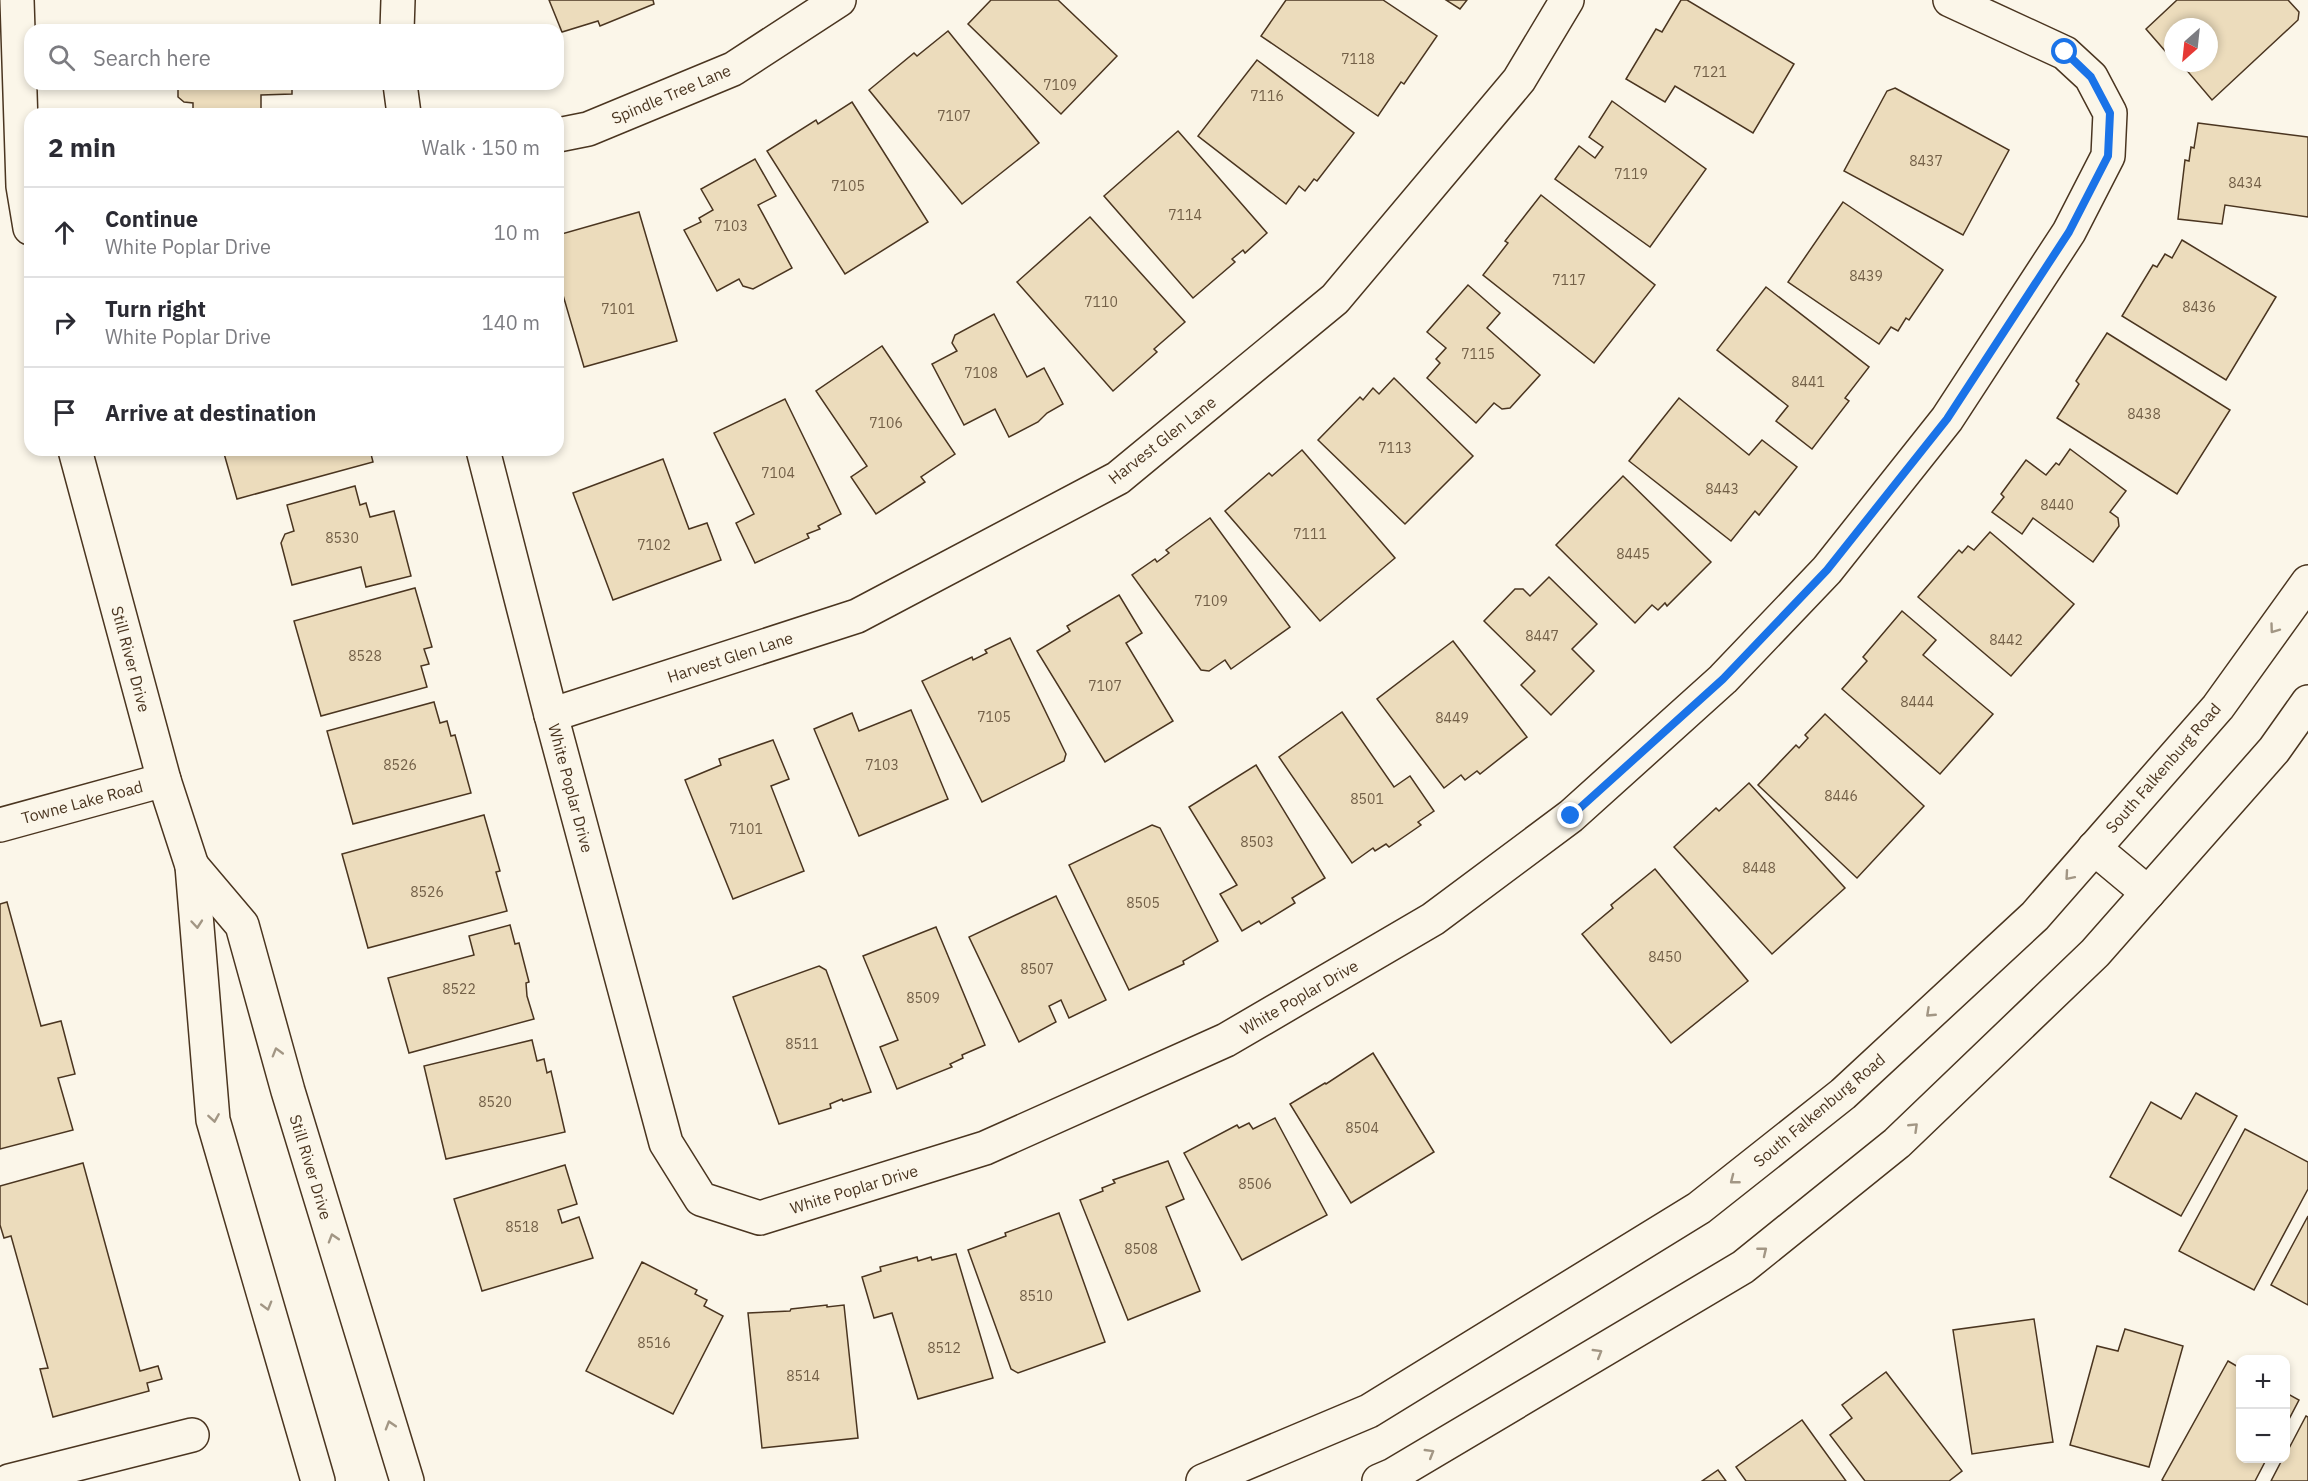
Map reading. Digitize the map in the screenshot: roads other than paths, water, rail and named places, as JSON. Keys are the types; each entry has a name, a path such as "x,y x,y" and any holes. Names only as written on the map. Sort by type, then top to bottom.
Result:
{"street":[{"path":"17,0 24,192"},
{"path":"396,24 398,0"},
{"name":"Spindle Tree Lane","path":"564,134 588,129 733,69 839,0"},
{"name":"Harvest Glen Lane","path":"551,715 857,616 1118,478 1335,299 1519,80 1566,0"},
{"name":"White Poplar Drive","path":"485,456 551,715 666,1143 701,1198 760,1218 985,1148 1226,1040 1433,919 1571,816 1723,679 1827,570 1947,419 2069,232 2108,156 2110,113 2091,77 2065,52 1950,0"},
{"path":"401,90 403,108"},
{"name":"Still River Drive","path":"77,456 164,780 192,866 213,1120 318,1481"},
{"name":"South Falkenburg Road","path":"1203,1481 1368,1411 1699,1208 1843,1094 2035,916 2218,707 2308,582"},
{"path":"1379,1481 1393,1475 1743,1267 1898,1143 2095,952 2274,750 2308,702"},
{"name":"Towne Lake Road","path":"0,825 164,780"},
{"path":"2094,848 2148,893"},
{"name":"Still River Drive","path":"192,866 242,925 288,1092 407,1481"},
{"path":"9,1481 192,1435"}]}
